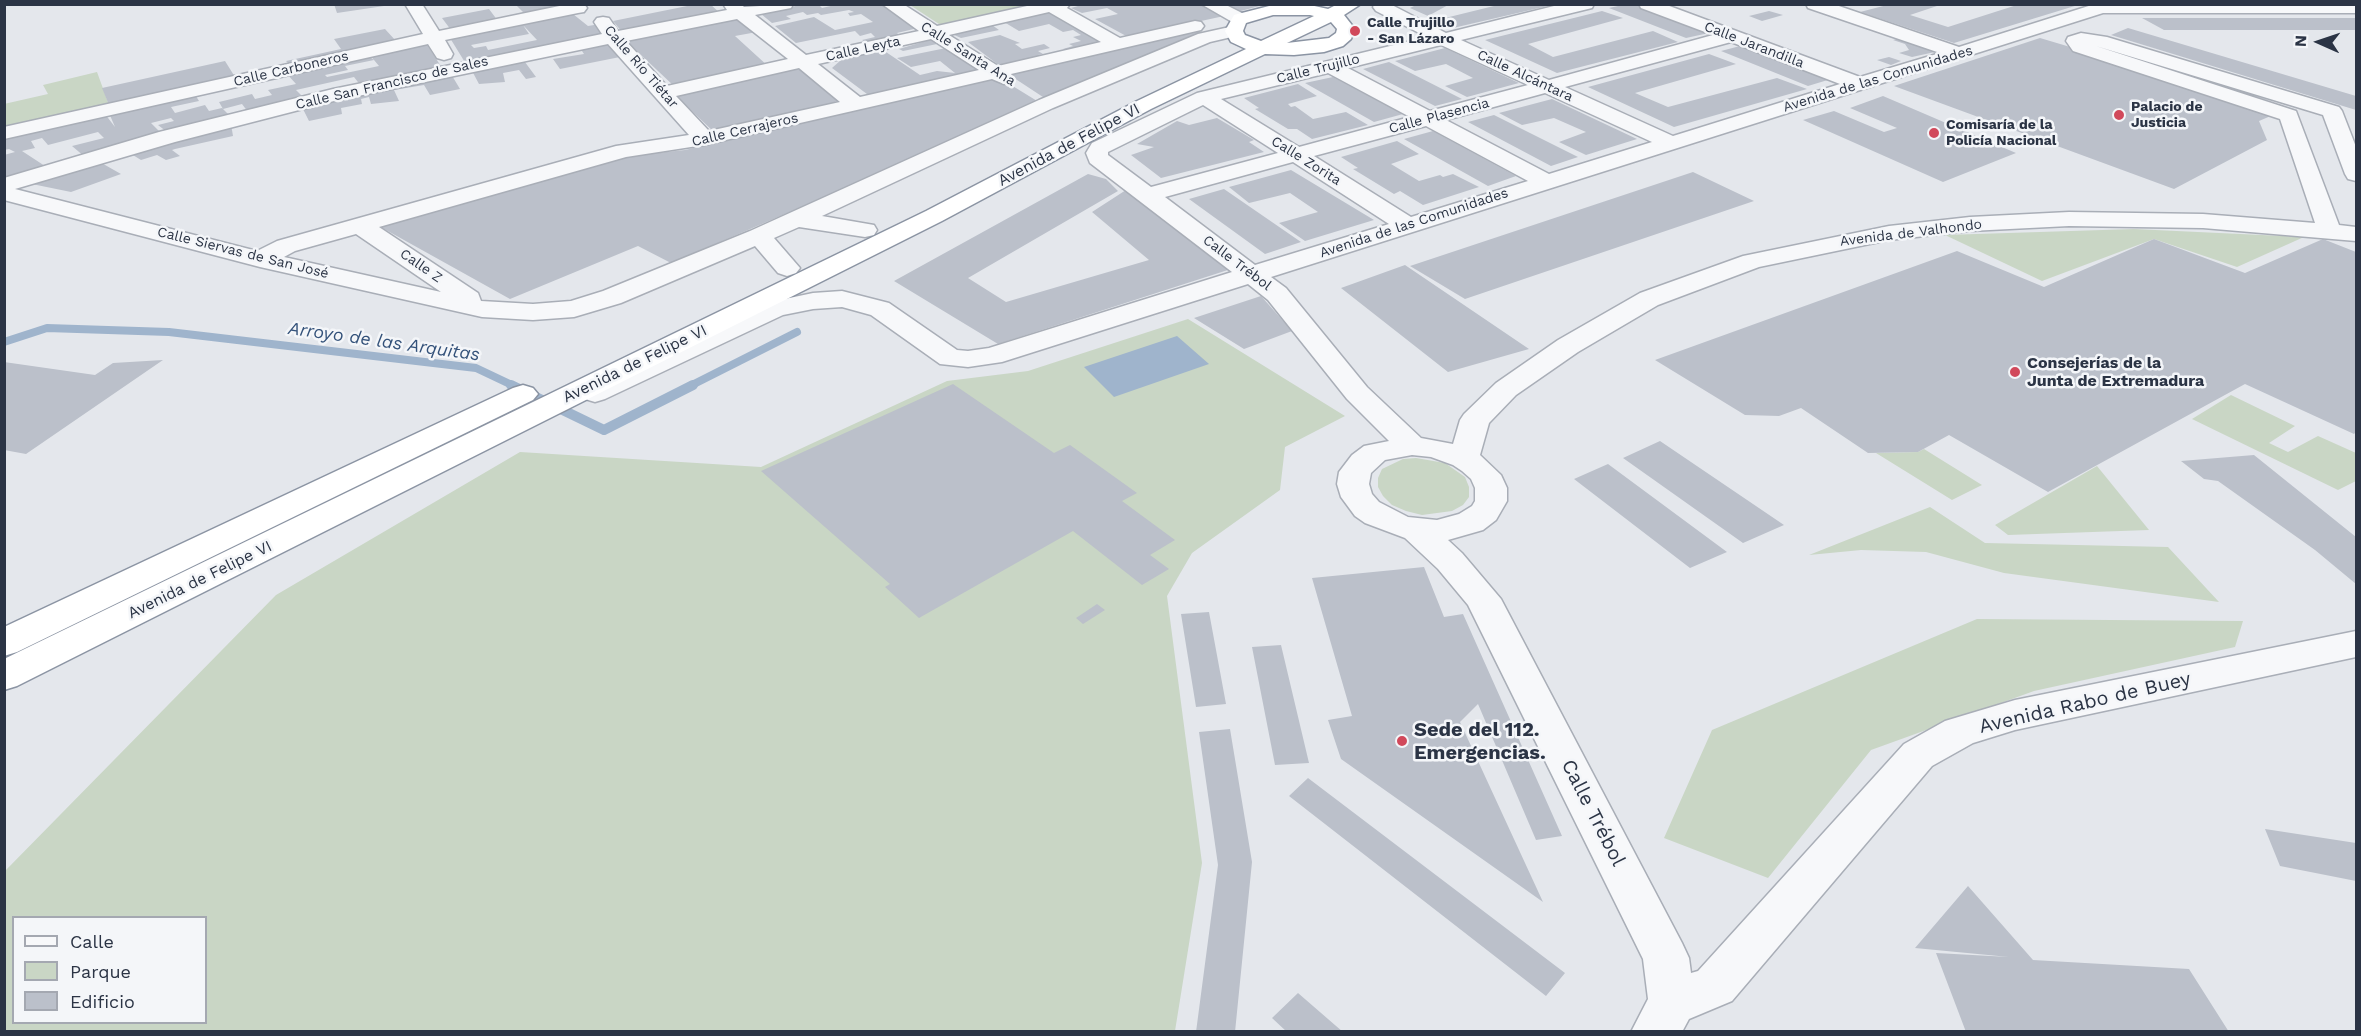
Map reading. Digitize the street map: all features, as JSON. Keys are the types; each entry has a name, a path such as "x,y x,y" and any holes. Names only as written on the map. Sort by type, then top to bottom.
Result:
{"highway":[{"path":"1243,33 1321,10 1353,4"},
{"path":"1280,7 1321,10 1341,20 1346,29 1345,35 1336,42 1324,46 1294,49 1243,33 1250,15 1280,7"},
{"name":"Avenida de Felipe VI","path":"4,676 514,415 787,268 1095,113 1243,33"},
{"name":"Avenida de Felipe VI","path":"559,389 934,216 1144,105 1243,33"},
{"name":"Avenida de Felipe VI","path":"4,643 514,415"}],"street":[{"path":"413,4 465,88"},
{"name":"Calle San Francisco de Sales","path":"4,185 166,137 453,69 614,38 736,9 785,4"},
{"name":"Calle Santa Ana","path":"890,4 1032,95"},
{"path":"1209,4 1243,33"},
{"name":"Calle Trujillo","path":"1097,153 1100,148 1204,97 1586,4"},
{"name":"Calle Jarandilla","path":"1647,4 1862,85"},
{"path":"1821,7 1848,4"},
{"path":"1054,5 1116,43"},
{"name":"Calle Leyta","path":"663,93 935,34 1054,5"},
{"name":"Calle Carboneros","path":"4,133 576,6"},
{"name":"Calle Río Tiétar","path":"576,6 585,17 608,16 614,38 704,139"},
{"name":"Calle Alcántara","path":"1385,6 1444,39 1669,142"},
{"name":"Avenida de las Comunidades","path":"514,415 613,386 775,309 823,300 842,299 862,302 880,309 950,358 968,360 992,356 1669,142 1862,85 2096,6 2356,8"},
{"path":"1821,7 1960,53"},
{"path":"736,9 856,105"},
{"name":"Calle Cerrajeros","path":"260,259 286,246 624,152 704,139 1201,24 1243,33"},
{"path":"482,309 534,312 574,309 612,297 795,219 1032,95 1204,38 1243,33"},
{"name":"Calle Plasencia","path":"1147,195 1731,36"},
{"path":"2329,230 2289,115 2080,47 2075,41 2081,39 2100,41 2332,111 2356,174"},
{"path":"1336,42 1369,57"},
{"path":"1330,66 1545,181"},
{"name":"Calle Zorita","path":"1204,97 1408,225"},
{"name":"Calle Trébol","path":"1097,153 1098,158 1253,274 1292,309 1357,393 1419,446"},
{"name":"Calle Siervas de San José","path":"4,193 260,259 482,309"},
{"path":"795,219 865,230"},
{"name":"Avenida de Valhondo","path":"1419,446 1475,420 1506,389 1568,346 1649,299 1752,261 1889,232 1970,224 2069,219 2203,221 2356,234"},
{"name":"Calle Z","path":"359,225 482,309"},
{"path":"759,236 787,268"},
{"name":"Calle Trébol","path":"1357,393 1375,453"},
{"name":"Avenida de Valhondo","path":"1464,458 1475,420"},
{"path":"1419,446 1464,458 1485,476 1491,488 1491,501 1484,513 1471,522 1455,528 1437,531 1416,530 1388,522 1377,516 1357,497 1353,484 1355,472 1363,462 1375,453 1419,446"},
{"name":"Calle Trébol","path":"1471,522 1472,543 1483,599"},
{"name":"Calle Trébol","path":"1416,530 1450,561 1483,599 1666,958 1664,1017"},
{"name":"Avenida Rabo de Buey","path":"1664,1017 1715,986 1918,755 1959,732 2015,715 2356,644"}],"green space":[{"path":"1040,4 942,26 910,5"},
{"path":"97,72 109,105 5,127 4,104 48,94 43,85"},
{"path":"2134,229 2304,237 2237,267 2154,239 2042,281 1945,235"},
{"path":"1188,319 1345,416 1285,447 1280,490 1192,553 1167,596 1202,863 1175,1031 5,1032 5,871 276,595 520,452 761,467 947,381 1028,371"},
{"path":"2231,395 2295,426 2269,443 2288,452 2318,436 2356,453 2356,481 2338,490 2192,419"},
{"path":"1924,449 1982,485 1952,500 1876,453 1918,452"},
{"path":"1416,458 1445,463 1465,477 1469,487 1469,497 1463,505 1452,511 1422,515 1392,505 1383,496 1378,487 1378,478 1382,469 1403,459"},
{"path":"2097,466 2149,530 2008,535 1995,525"},
{"path":"1930,507 1985,543 2168,547 2219,602 2004,573 1926,552 1861,550 1809,555"},
{"path":"1977,619 2243,621 2235,647 2034,691 1871,750 1768,878 1664,838 1712,730"}],"water":[{"path":"1177,336 1209,364 1114,397 1084,367"}],"building":[{"path":"334,4 384,4 384,6 337,13"},
{"path":"697,4 710,4 721,14 622,32 613,21"},
{"path":"804,4 818,4 822,8 839,4 884,4 898,16 903,15 922,27 897,33 902,37 870,45 862,40 875,37 871,33 860,36 855,31 796,43 775,26 814,17 835,30 873,22 861,14 850,16 848,13 854,12 849,10 821,15 818,13 807,15 803,12 786,16 791,19 772,23 761,14"},
{"path":"1085,4 1201,4 1224,16 1128,37 1095,19 1118,14 1107,8 1082,13 1071,8"},
{"path":"1221,4 1263,4 1263,5 1237,12"},
{"path":"1418,4 1450,4 1428,16 1410,8"},
{"path":"1502,4 1552,5 1453,28 1437,20"},
{"path":"1635,4 1709,33 1686,38 1609,8"},
{"path":"1891,4 1943,4 1910,15 1948,27 2020,4 2078,5 1954,43 1860,12"},
{"path":"516,5 557,5 561,9 526,15"},
{"path":"489,9 498,21 451,30 442,18"},
{"path":"1054,11 1112,41 1067,51 1063,49 1073,46 1069,44 1081,41 1073,37 1081,35 1073,30 1063,32 1049,24 1019,31 1004,22"},
{"path":"1602,11 1623,18 1528,44 1553,57 1653,31 1678,42 1557,73 1485,40"},
{"path":"1769,11 1783,15 1762,21 1749,16"},
{"path":"573,14 588,26 600,24 606,36 466,64 450,38","holes":["523,25 537,40 488,50 486,46 474,48 471,45 529,34"]},
{"path":"740,18 757,32 735,36 769,67 675,87 625,40"},
{"path":"2142,18 2356,18 2356,30 2164,30"},
{"path":"992,25 999,30 961,38 952,34"},
{"path":"2128,28 2356,96 2356,110 2111,35"},
{"path":"385,29 396,41 290,65 286,61 341,49 334,39"},
{"path":"1198,30 1203,34 1046,99 1008,74"},
{"path":"1000,35 1020,43 1015,44 1022,49 1044,44 1050,48 1038,51 1043,54 1038,55 1041,57 1000,66 968,42"},
{"path":"1904,37 1933,46 1935,52 1912,57 1899,53 1909,50 1905,44 1893,40"},
{"path":"936,38 942,43 903,51 899,49"},
{"name":"Palacio de Justicia","path":"2040,38 2280,112 2259,121 2267,140 2174,189 1894,86"},
{"path":"426,43 442,68 361,86 354,77 296,90 304,98 248,112 242,104 223,109 219,102 252,94 255,99 272,95 268,90 296,84 287,74 367,55 374,60 369,54","holes":["374,60 379,66 327,77 325,75 348,70 345,66"]},
{"path":"609,43 620,57 560,69 553,59 584,54 580,48"},
{"path":"1740,46 1831,79 1808,86 1721,51"},
{"path":"951,47 983,71 871,97 832,68 841,60 883,50 920,75 937,71 955,73 940,61 911,67 897,58"},
{"path":"1445,48 1519,83 1467,97 1445,86 1473,78 1446,64 1415,71 1395,61"},
{"path":"1709,54 1736,64 1635,93 1668,107 1777,78 1807,89 1674,127 1588,87"},
{"path":"1889,57 1901,61 1891,65 1877,60"},
{"path":"522,58 536,77 526,79 519,70 503,73 505,82 479,84 471,69"},
{"path":"225,61 235,77 109,105 102,88"},
{"path":"1389,62 1462,99 1435,106 1363,69"},
{"path":"795,69 809,71 844,95 830,106 715,133 675,95"},
{"path":"451,74 460,89 430,95 424,85 394,90 399,101 371,104 369,97 361,99 362,104 341,108 342,114 309,121 302,107"},
{"path":"998,77 1042,104 825,201 813,202 671,263 638,246 510,299 377,225 628,156 685,150"},
{"path":"1333,77 1403,114 1374,122 1305,83"},
{"path":"1298,84 1317,96 1288,104 1291,107 1295,106 1313,119 1346,112 1368,125 1312,139 1297,129 1288,129 1255,109 1259,108 1244,98"},
{"path":"194,93 199,101 171,107 175,113 205,105 209,111 222,108 230,116 167,132 158,125 174,121 171,118 151,123 162,134 85,157 72,146 104,138 98,132 48,145 42,138 31,141 35,148 22,151 48,168 9,179 4,178 4,155 15,152 9,149 4,150 4,136 105,114 115,127 109,113"},
{"name":"Comisaría de la Policía Nacional","path":"1883,96 2016,153 1943,182 1803,120 1834,111 1884,132 1897,128 1850,108"},
{"path":"1552,99 1637,139 1586,155 1559,142 1586,132 1554,118 1522,125 1499,113"},
{"path":"1494,115 1578,157 1551,166 1468,122"},
{"path":"1217,118 1254,140 1249,142 1264,152 1161,178 1131,155 1154,147 1137,144 1177,121 1189,125"},
{"path":"231,124 233,136 172,150 180,156 166,160 157,155 141,160 128,152"},
{"path":"1433,131 1516,176 1488,186 1404,139"},
{"path":"1397,141 1419,154 1391,164 1419,181 1453,174 1479,187 1423,205 1400,191 1394,194 1353,169 1358,168 1341,157"},
{"path":"98,161 121,174 71,192 27,183"},
{"path":"1291,170 1374,220 1305,241 1279,223 1318,212 1290,193 1249,203 1229,187"},
{"path":"1693,172 1754,201 1465,299 1410,266"},
{"path":"1088,174 1106,179 1118,191 968,278 1006,302 1149,260 1092,212 1126,190 1231,269 998,344 894,281"},
{"path":"1224,189 1301,242 1265,254 1189,199"},
{"name":"Consejerías de la Junta de Extremadura","path":"2154,239 2245,273 2323,239 2356,252 2356,432 2354,434 2245,384 2048,492 1949,435 1918,452 1868,453 1801,408 1779,416 1745,415 1655,360 1957,251 2044,287"},
{"path":"1405,265 1529,349 1448,372 1341,288"},
{"path":"1261,296 1292,331 1244,349 1194,318"},
{"path":"163,360 26,454 4,450 4,362 95,375 113,363"},
{"path":"953,384 1054,453 1070,445 1137,493 1122,501 1175,540 1150,555 1169,569 1142,585 1073,531 919,618 885,587 890,584 761,471"},
{"path":"1660,441 1784,525 1743,543 1623,458"},
{"path":"2254,455 2356,537 2356,584 2315,550 2218,481 2204,479 2181,461"},
{"path":"1608,464 1727,552 1690,568 1574,479"},
{"name":"Sede del 112. Emergencias.","path":"1424,567 1444,617 1463,614 1562,836 1536,840 1478,704 1460,722 1543,902 1341,759 1328,720 1352,716 1312,578"},
{"path":"1097,604 1105,610 1083,624 1076,618"},
{"path":"1209,612 1226,704 1196,707 1181,614"},
{"path":"1281,645 1309,763 1275,765 1252,647"},
{"path":"1230,729 1252,862 1235,1032 1196,1032 1218,865 1199,732"},
{"path":"1308,778 1565,973 1546,996 1289,796"},
{"path":"2265,829 2356,843 2356,881 2280,866"},
{"path":"1968,886 2033,960 2189,969 2229,1032 1966,1032 1936,953 2009,957 1915,948"},
{"path":"1298,993 1343,1032 1287,1032 1272,1018"}],"waterway":[{"name":"Arroyo de las Arquitas","path":"4,342 47,328 169,332 476,368 514,386"},
{"name":"Arroyo de las Arquitas","path":"690,386 797,332"},
{"name":"Arroyo de las Arquitas","path":"511,385 604,430 693,385"}],"place":[{"name":"Calle Trujillo - San Lázaro","path":"1355,31"},
{"name":"Palacio de Justicia","path":"2119,115"},
{"name":"Comisaría de la Policía Nacional","path":"1934,133"},
{"name":"Consejerías de la Junta de Extremadura","path":"2015,372"},
{"name":"Sede del 112. Emergencias.","path":"1402,741"}]}
